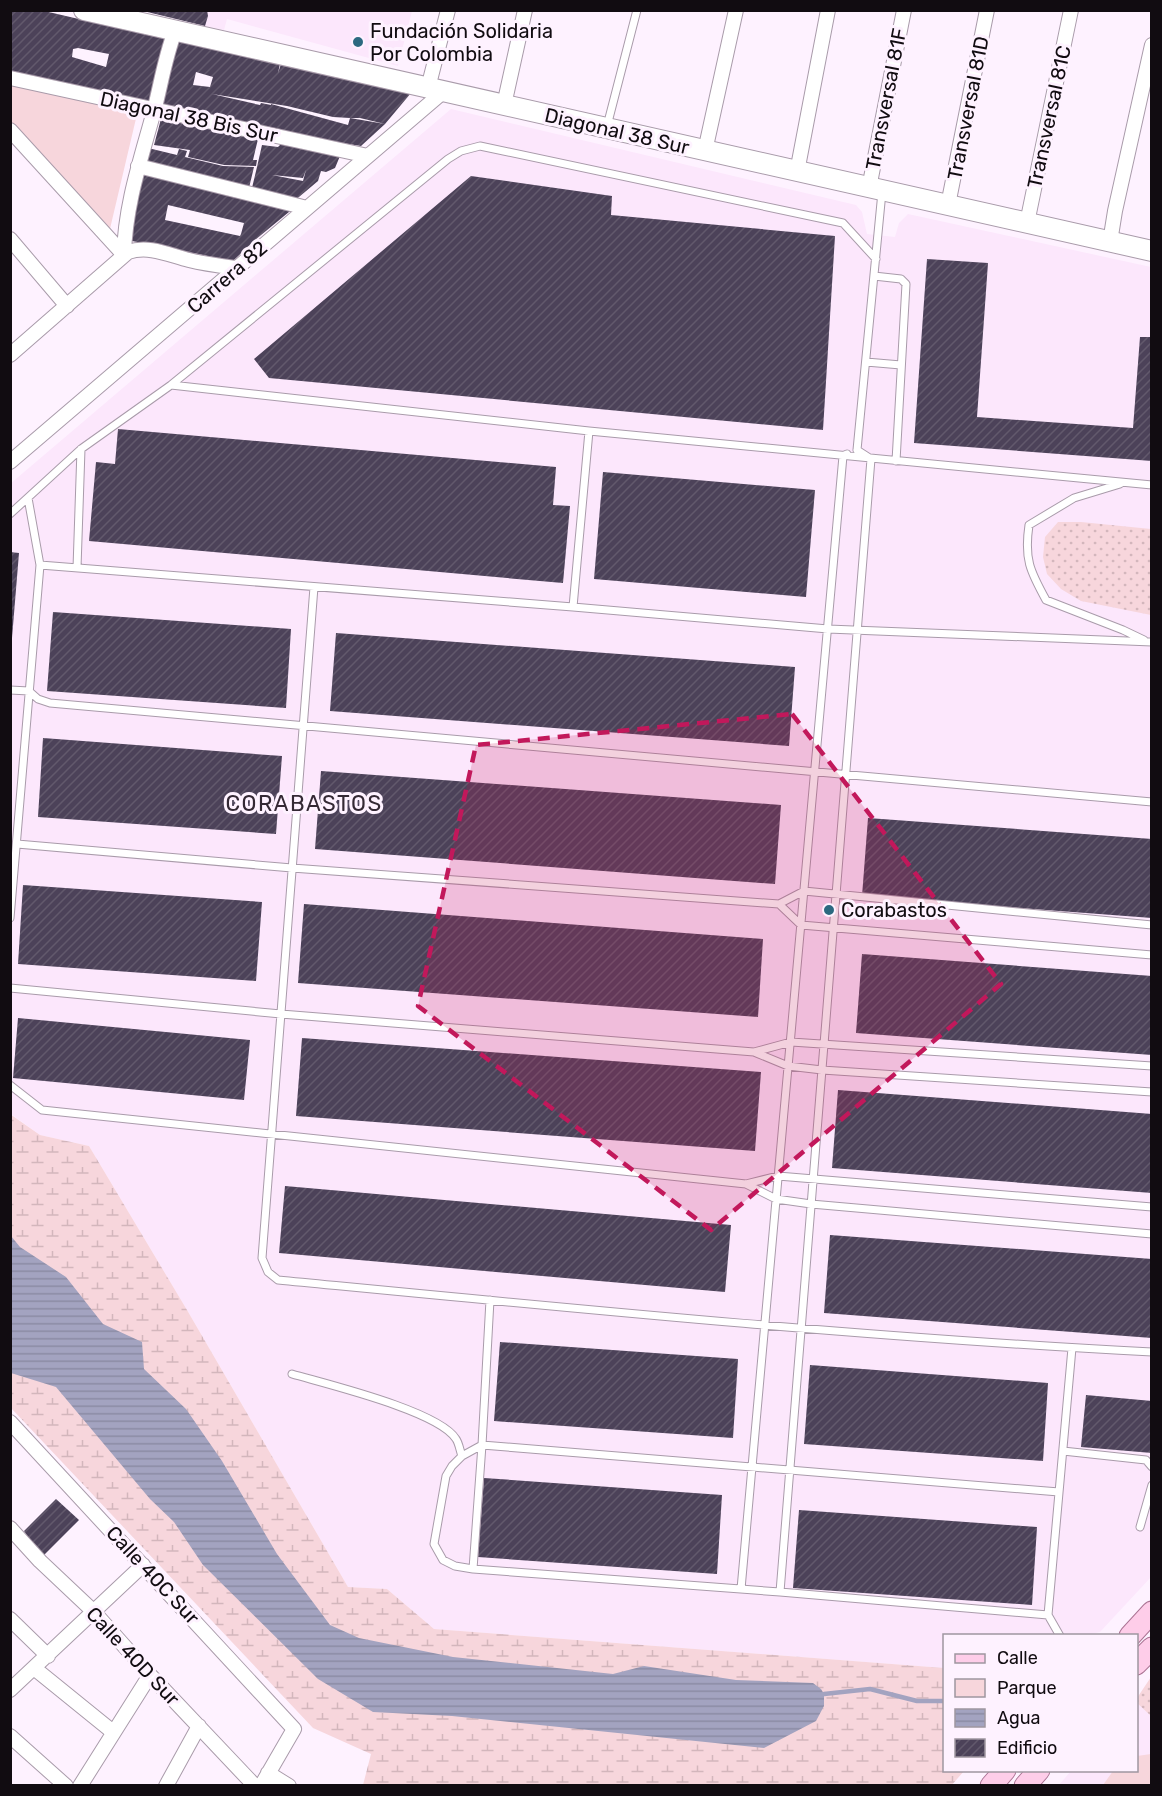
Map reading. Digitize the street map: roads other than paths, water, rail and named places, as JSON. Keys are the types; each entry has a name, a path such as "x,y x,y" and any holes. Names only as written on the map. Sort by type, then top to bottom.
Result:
{"main road":[{"path":"1131,1634 1152,1612"},
{"path":"1138,1663 1152,1647"},
{"path":"991,1785 1003,1772"},
{"path":"1025,1785 1037,1772"}],"street":[{"path":"435,90 448,10"},
{"path":"504,105 525,10"},
{"path":"705,151 735,10"},
{"path":"797,172 828,10"},
{"name":"Transversal 81F","path":"875,189 904,10"},
{"name":"Transversal 81D","path":"948,206 987,10"},
{"name":"Transversal 81C","path":"1028,223 1071,10"},
{"name":"Diagonal 38 Sur","path":"84,11 1152,251"},
{"path":"124,255 126,221 138,166 155,108 171,30"},
{"path":"1110,242 1152,45"},
{"name":"Diagonal 38 Bis Sur","path":"10,78 368,156"},
{"name":"Carrera 82","path":"10,462 368,156 435,90"},
{"path":"10,130 124,255"},
{"path":"138,166 307,208"},
{"path":"10,239 67,306"},
{"path":"10,355 124,255 138,249 155,250 189,260 237,268"},
{"name":"Calle 40C Sur","path":"10,1422 294,1729 265,1779"},
{"name":"Calle 40D Sur","path":"10,1528 40,1561 93,1611 150,1675 255,1785"},
{"path":"10,1690 143,1565"},
{"path":"10,1619 48,1656"},
{"path":"34,1668 113,1732"},
{"path":"80,1785 150,1675"},
{"path":"166,1785 199,1726"},
{"path":"10,1737 66,1785"},
{"path":"265,1779 289,1785"}],"lane":[{"path":"606,129 637,10"},
{"path":"10,514 81,449 171,386 448,159 461,151 480,146 843,223 876,259"},
{"path":"857,450 876,259 875,189"},
{"path":"874,276 901,279 906,284 896,461"},
{"path":"866,362 901,365"},
{"path":"171,386 589,432 1152,485"},
{"path":"573,607 589,432"},
{"path":"77,568 81,449"},
{"path":"843,456 857,450"},
{"path":"857,450 871,459"},
{"path":"741,1589 843,456"},
{"path":"780,1592 871,459"},
{"path":"1125,483 1074,498 1029,525 1026,544 1028,562 1046,600 1149,642"},
{"path":"10,918 17,844 14,823 40,565 28,498"},
{"path":"40,565 828,629 1149,642"},
{"path":"314,586 262,1258 268,1272 278,1280 765,1326 1152,1352"},
{"path":"10,690 29,691 38,699 50,703 1152,802"},
{"path":"17,844 292,868 779,904 804,891 1152,925"},
{"path":"779,904 801,925 1152,955"},
{"path":"10,988 281,1014 754,1052 788,1066 822,1070 1152,1092"},
{"path":"754,1052 791,1042 1152,1066"},
{"path":"10,1085 42,1110 272,1135 746,1184 778,1176 1152,1207"},
{"path":"746,1184 776,1199 811,1204 1152,1234"},
{"path":"473,1569 490,1300"},
{"path":"1059,1634 1048,1615 1072,1348"},
{"path":"292,1374 375,1398 439,1423 456,1438 462,1456"},
{"path":"1048,1615 473,1569 455,1566 443,1560 434,1544 446,1476 462,1456 482,1446 1059,1492"},
{"path":"1063,1451 1146,1460 1152,1467"},
{"path":"1140,1527 1152,1485"}],"water":[{"path":"11,1236 20,1247 66,1277 103,1324 142,1342 144,1369 186,1409 222,1461 277,1554 330,1625 359,1638 453,1657 613,1674 644,1666 736,1680 813,1683 824,1694 824,1706 816,1721 764,1748 452,1716 373,1712 318,1679 203,1565 174,1522 150,1499 56,1387 11,1373"}],"waterway":[{"path":"824,1694 870,1689 917,1701 943,1701"}],"place":[{"name":"Fundación Solidaria Por Colombia","path":"358,42"},
{"name":"Corabastos","path":"829,910"}],"district":[{"name":"CORABASTOS","path":"304,803"}]}
